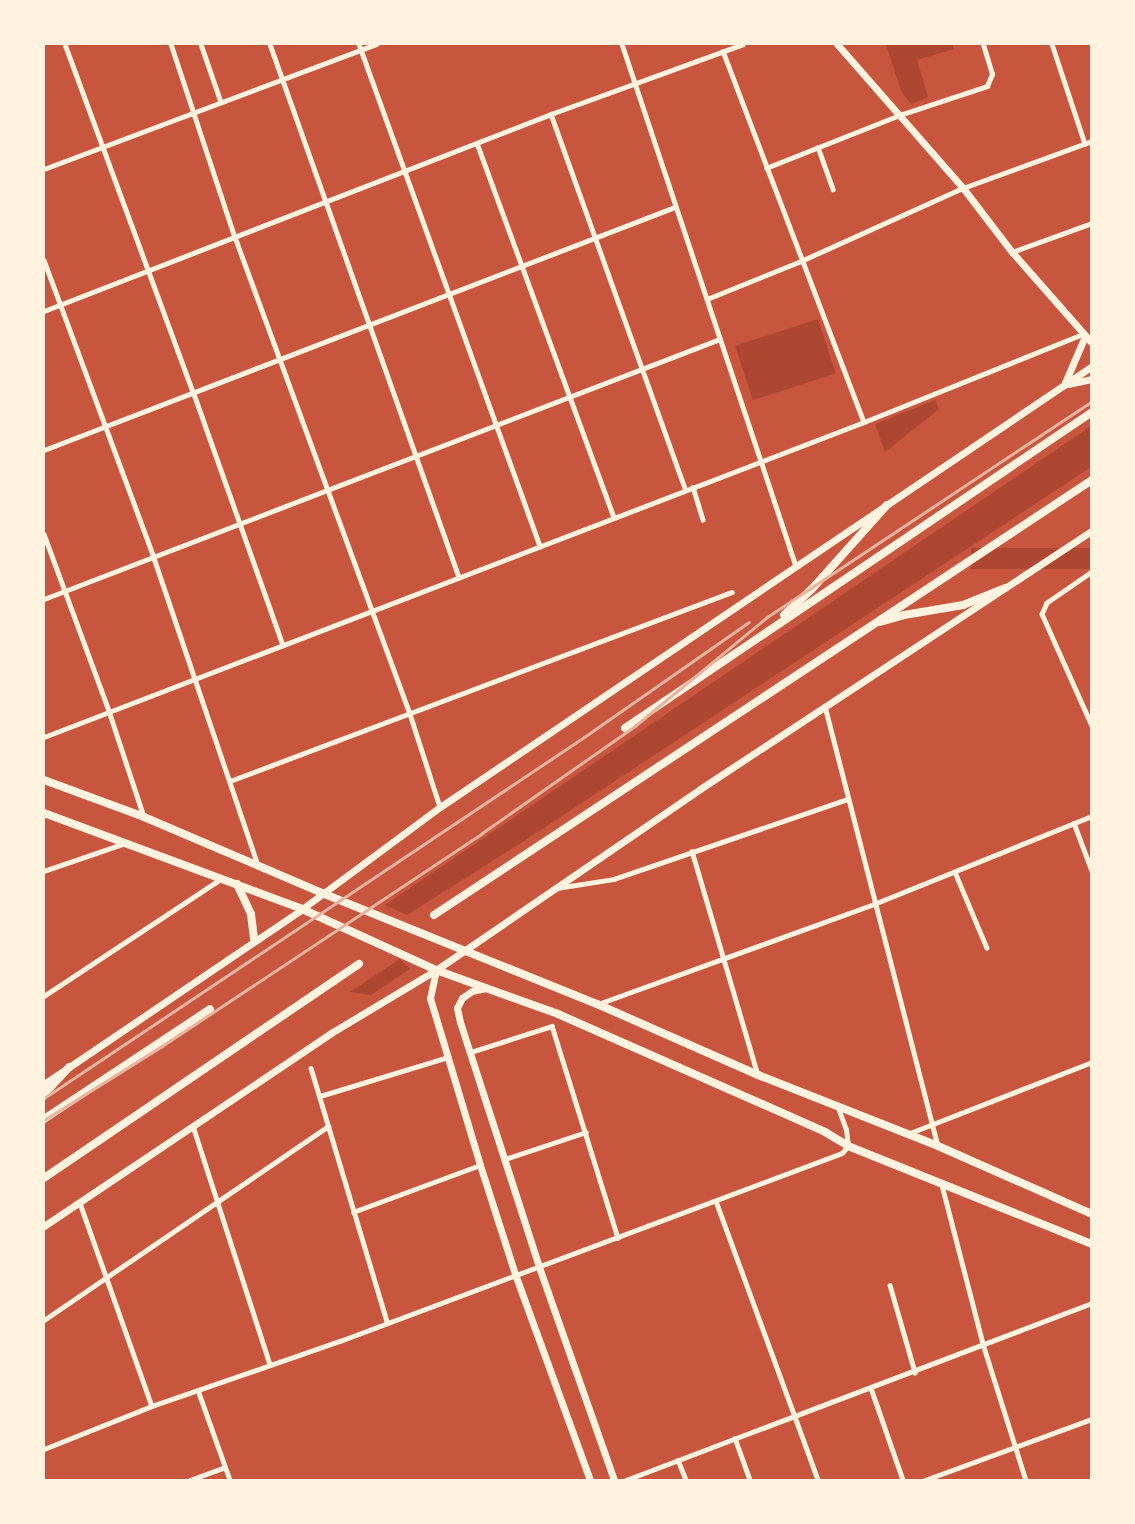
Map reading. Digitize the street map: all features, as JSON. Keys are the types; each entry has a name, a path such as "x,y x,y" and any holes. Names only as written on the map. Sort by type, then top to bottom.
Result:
{"highway":[{"path":"626,728 1092,412"},
{"path":"434,915 857,633 1092,480"},
{"path":"765,633 812,590 887,505"},
{"path":"857,633 892,618 963,605 1005,588"},
{"path":"44,780 144,817 322,893 597,1004 758,1075 938,1146 1092,1214"},
{"path":"44,813 302,909 353,930 435,970 558,1014 825,1132 848,1146 1092,1244"},
{"path":"237,884 253,923 254,940"},
{"path":"44,1178 359,964"},
{"path":"44,1119 210,1009"},
{"path":"44,1094 69,1067"}],"main road":[{"path":"837,44 963,188 1012,252 1092,343"},
{"path":"1064,385 1084,335"},
{"path":"44,1084 302,909 440,807 1092,366"},
{"path":"1064,385 1092,379"},
{"path":"44,1226 331,1034 435,970 825,706 1092,531"},
{"path":"435,970 430,998 480,1165 515,1274 590,1480"},
{"path":"488,988 468,994 457,1008 539,1267 614,1480"}],"street":[{"path":"65,44 241,522 283,645"},
{"path":"171,44 235,237 373,610 440,807"},
{"path":"201,44 221,102"},
{"path":"270,44 459,577"},
{"path":"44,169 281,79 360,46 376,44"},
{"path":"622,44 796,566"},
{"path":"44,311 325,204 551,114 743,44"},
{"path":"766,168 900,115 987,86 993,77 983,44"},
{"path":"1052,44 1085,144"},
{"path":"360,46 540,546"},
{"path":"723,51 864,422"},
{"path":"551,114 685,489"},
{"path":"707,298 801,261 963,188 1092,141"},
{"path":"477,143 614,518"},
{"path":"818,147 833,189"},
{"path":"44,450 449,292 675,207"},
{"path":"1012,252 1092,223"},
{"path":"44,260 154,558 258,865"},
{"path":"44,737 195,677 864,422 1084,335"},
{"path":"44,599 720,339"},
{"path":"693,487 703,520"},
{"path":"44,534 109,711 144,817"},
{"path":"1092,572 1047,603 1042,614 1092,726"},
{"path":"230,781 732,592"},
{"path":"825,706 938,1146"},
{"path":"554,888 614,879 848,799"},
{"path":"597,1004 874,904 1092,816"},
{"path":"1074,824 1092,871"},
{"path":"44,871 125,843"},
{"path":"692,851 758,1075"},
{"path":"955,872 987,948"},
{"path":"44,996 221,879"},
{"path":"471,1052 552,1026 618,1238"},
{"path":"320,1096 448,1057"},
{"path":"907,1134 1092,1062"},
{"path":"311,1068 387,1322"},
{"path":"44,1449 152,1406 539,1267 842,1153 848,1146 846,1130 837,1106"},
{"path":"193,1126 270,1364"},
{"path":"44,1320 328,1126"},
{"path":"505,1159 586,1132"},
{"path":"353,1212 480,1165"},
{"path":"942,1185 983,1344 1026,1480"},
{"path":"716,1202 818,1480"},
{"path":"80,1203 152,1406"},
{"path":"890,1285 915,1372"},
{"path":"626,1480 1092,1303"},
{"path":"871,1388 903,1480"},
{"path":"198,1390 230,1480"},
{"path":"925,1480 1092,1419"},
{"path":"735,1438 750,1480"},
{"path":"678,1460 686,1480"},
{"path":"190,1480 225,1467"}],"shaded area":[{"path":"886,44 952,44 954,49 917,60 928,97 911,104 901,91"},
{"path":"818,319 836,373 753,400 735,346"},
{"path":"935,400 939,409 885,452 875,424"},
{"path":"1091,426 1091,467 524,841 407,915 385,905"},
{"path":"971,548 1091,548 1091,569 971,569"},
{"path":"400,959 410,969 371,995 350,992"}],"railway":[{"path":"44,1120 162,1046 482,833 636,725 767,617 1092,401"},
{"path":"44,1098 584,737 749,622"}]}
